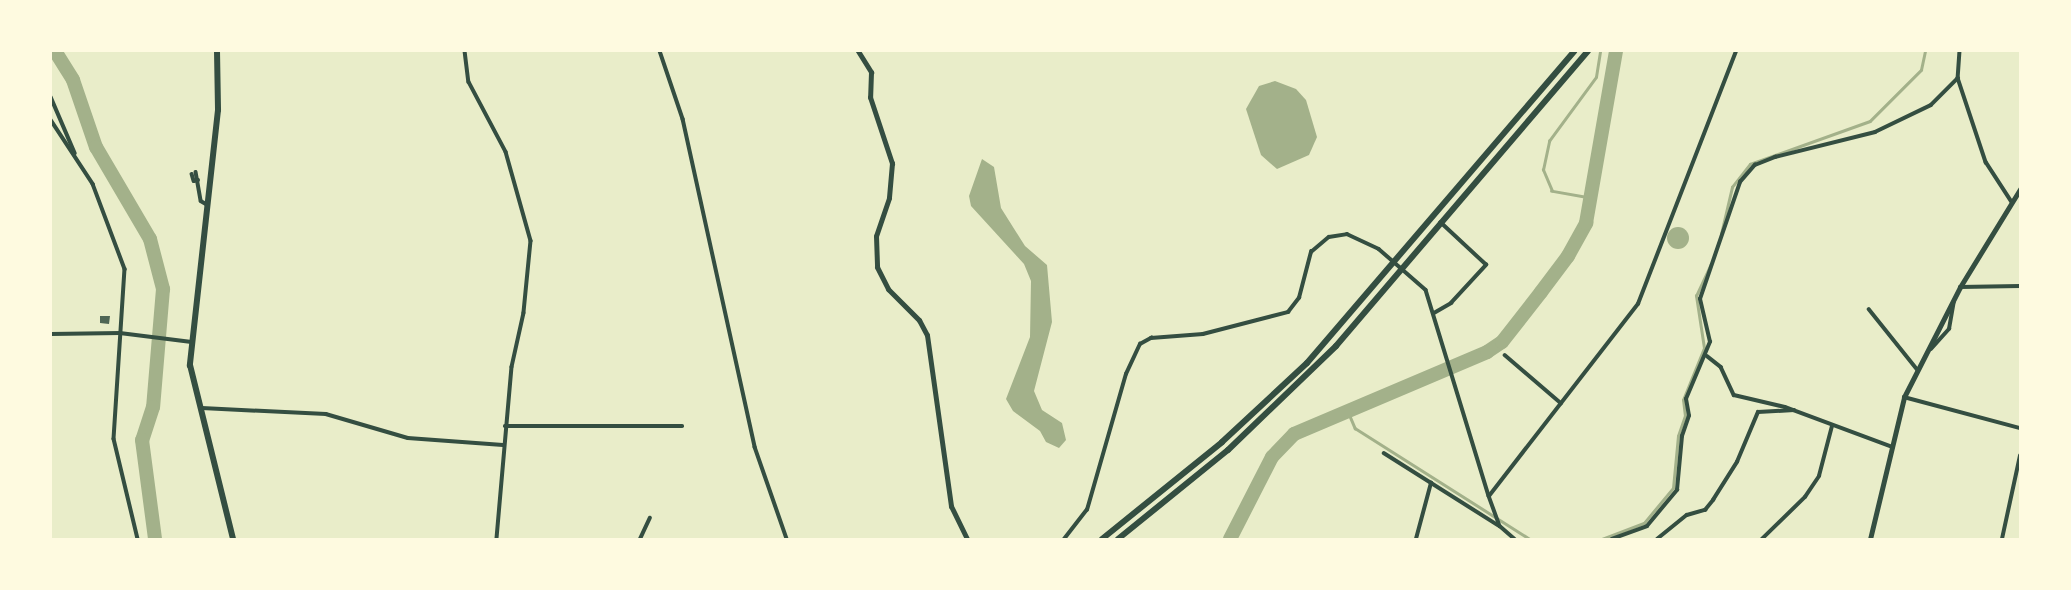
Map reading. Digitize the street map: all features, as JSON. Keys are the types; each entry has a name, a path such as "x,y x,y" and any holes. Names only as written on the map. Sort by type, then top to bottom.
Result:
{"main road":[{"path":"217,51 219,91 191,342 191,377 233,539"},
{"path":"1102,539 1274,395 1574,51"},
{"path":"1118,539 1280,401 1404,270 1588,51"}],"street":[{"path":"465,51 469,82 506,152 531,230 530,268 505,426 497,539"},
{"path":"660,51 683,119 752,435 787,539"},
{"path":"858,51 871,72 870,97 892,163 889,198 876,236 877,267 888,289 919,320 927,335 951,506 967,539"},
{"path":"1489,496 1638,304 1737,51"},
{"path":"1961,51 1958,78 1986,162 2012,202"},
{"path":"1612,539 1647,526 1677,490 1682,436 1689,416 1686,399 1707,356 1710,332 1700,316 1700,299 1740,181 1755,165 1775,157 1875,132 1931,105 1958,78"},
{"path":"51,97 76,157"},
{"path":"51,120 101,201 122,255 127,289 114,439 138,539"},
{"path":"194,173 194,181 199,180 201,201 208,205"},
{"path":"1870,539 1889,446 1904,397 1960,287 2020,189"},
{"path":"1434,313 1451,303 1486,265 1441,223"},
{"path":"1064,539 1087,510 1126,374 1144,341 1203,334 1288,312 1299,298 1311,252 1329,237 1360,238 1394,260 1426,290 1434,313 1443,358 1500,526"},
{"path":"1960,287 2020,286"},
{"path":"1923,356 1949,329 1955,296"},
{"path":"1869,309 1917,369"},
{"path":"51,334 122,333 191,342"},
{"path":"1505,355 1561,403"},
{"path":"1707,356 1721,368 1734,395 1794,410 1889,446"},
{"path":"1904,397 2020,428"},
{"path":"199,408 326,414 408,438 503,445"},
{"path":"1657,539 1687,515 1705,510 1713,500 1737,462 1758,412 1794,410"},
{"path":"505,426 682,426"},
{"path":"1762,539 1805,497 1819,476 1832,426"},
{"path":"1384,453 1500,526 1515,539"},
{"path":"2002,539 2020,456"},
{"path":"1416,539 1431,483"},
{"path":"640,539 650,518"}],"shaded area":[{"path":"1275,81 1296,89 1306,100 1317,137 1309,155 1277,169 1261,155 1246,109 1259,86"},
{"path":"982,159 994,167 1001,208 1025,246 1047,265 1052,322 1034,391 1042,410 1062,423 1066,440 1059,448 1046,442 1040,431 1013,411 1006,399 1030,337 1031,281 1024,264 971,206 969,196"},
{"path":"1678,227 1686,230 1689,238 1686,246 1678,249 1670,246 1667,238 1670,230"}],"building":[{"path":"100,316 110,316 109,324 100,323"}],"waterway":[{"path":"55,51 73,80 96,147 150,239 163,289 153,407 142,440 155,539"},
{"path":"1590,198 1552,191 1543,170 1549,141 1596,77 1600,51"},
{"path":"1230,539 1272,457 1294,434 1487,352 1502,342 1568,256 1586,223 1616,51"},
{"path":"1721,234 1732,187 1750,164 1870,121 1921,70 1925,51"},
{"path":"1602,539 1644,523 1673,488 1678,436 1685,416 1683,400 1704,348 1696,296 1711,264"},
{"path":"1347,409 1355,428 1530,539"}]}
